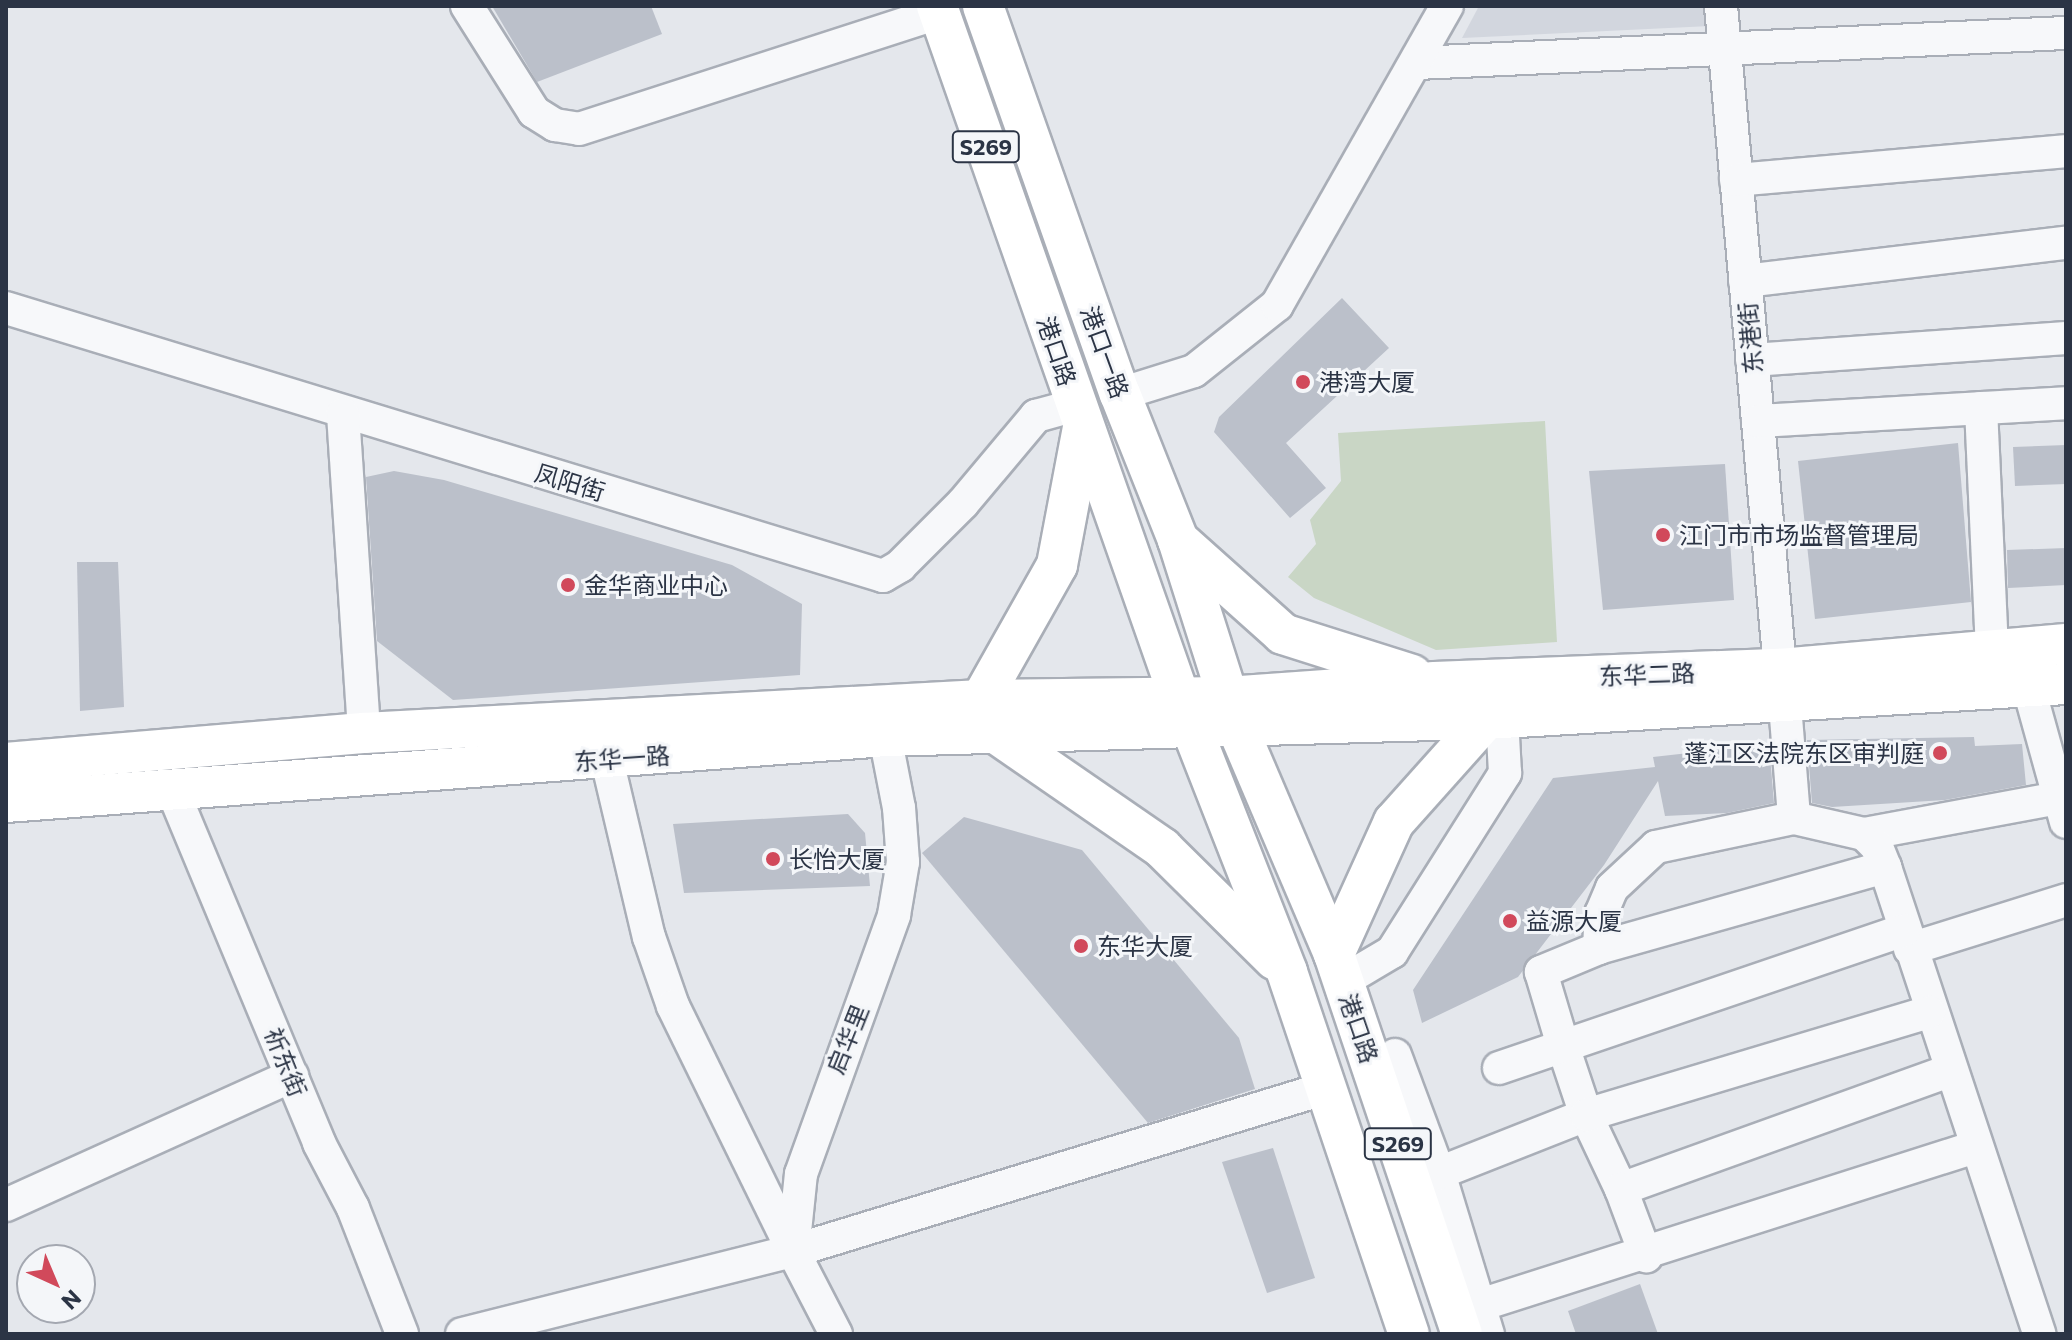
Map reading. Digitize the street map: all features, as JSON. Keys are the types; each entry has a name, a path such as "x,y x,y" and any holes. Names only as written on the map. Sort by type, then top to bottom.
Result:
{"main road":[{"name":"港口一路","path":"983,6 1120,394 1178,540 1232,713"},
{"name":"港口路","path":"938,9 1186,713 1287,972 1409,1334"},
{"path":"1035,287 1078,275"},
{"path":"1080,416 1057,565 989,717 1162,848 1287,972"},
{"path":"1178,540 1283,634 1434,682"},
{"name":"东华二路","path":"1232,713 1494,718 1782,687 1992,650 2066,644"},
{"name":"东华二路","path":"1232,713 1434,682 1782,687 2047,685"},
{"name":"港口路","path":"1232,713 1338,968 1381,1093 1471,1322"},
{"name":"东华一路","path":"6,763 364,733 1232,713"},
{"name":"东华一路","path":"6,802 607,760 885,736 989,717"},
{"path":"1338,968 1394,822 1494,718"},
{"path":"1356,1019 1395,1055"},
{"path":"1330,1100 1381,1093"}],"street":[{"path":"467,6 534,112 555,125 579,129 938,9"},
{"path":"1120,394 1194,371 1277,305 1447,6"},
{"name":"东港街","path":"1721,6 1794,818"},
{"path":"1417,63 1724,45 2064,32"},
{"path":"1736,180 2066,151"},
{"path":"1745,281 2066,243"},
{"name":"凤阳街","path":"6,308 343,414 883,576 900,566 963,503 1036,416 1080,416"},
{"path":"1752,360 2066,338"},
{"path":"1758,421 2066,403"},
{"path":"1981,408 1992,650"},
{"path":"343,414 364,733"},
{"path":"1599,948 1601,914 1612,888 1656,847 1794,818 1864,834 2062,810 2047,685"},
{"path":"1338,968 1392,952 1505,773 1494,718"},
{"name":"启华里","path":"793,1251 801,1174 894,915 903,862 899,808 885,736"},
{"path":"607,760 649,937 673,1006 836,1334"},
{"name":"祈东街","path":"172,789 292,1076 353,1208 402,1334"},
{"path":"1864,834 1877,847 1885,867 1929,1012 2039,1334"},
{"path":"1646,1256 1621,1189 1586,1115 1541,972 1599,948 1885,867"},
{"path":"1499,1068 1907,939 2066,900"},
{"path":"1439,1173 1586,1115 1929,1012"},
{"path":"1395,1055 1439,1173 1471,1322 1646,1256 1975,1147"},
{"path":"1621,1189 1949,1071"},
{"path":"6,1205 292,1076"},
{"path":"462,1334 793,1251 1330,1100"}],"shaded area":[{"path":"1479,6 1708,6 1710,26 1462,38"}],"green space":[{"path":"1545,421 1557,642 1436,650 1314,598 1288,577 1316,544 1310,520 1341,481 1338,433"}],"building":[{"path":"492,6 651,6 662,34 537,82"},
{"name":"港湾大厦","path":"1342,298 1389,348 1286,443 1326,488 1290,518 1214,432 1219,417"},
{"path":"1958,443 1971,602 1815,619 1798,461"},
{"path":"2066,445 2066,484 2015,486 2013,447"},
{"name":"江门市市场监督管理局","path":"1725,464 1734,600 1603,610 1589,471"},
{"name":"金华商业中心","path":"394,471 444,480 732,565 802,604 800,675 453,700 377,641 366,477"},
{"path":"2066,548 2066,585 2008,588 2007,550"},
{"path":"77,562 118,562 124,707 80,711"},
{"path":"1974,737 1975,746 2022,744 2026,785 1945,800 1832,807 1812,803 1807,740"},
{"name":"益源大厦","path":"1769,744 1774,803 1727,813 1665,816 1658,781 1604,865 1518,977 1422,1023 1413,990 1553,778 1655,767 1653,757"},
{"name":"长怡大厦","path":"848,814 865,833 870,886 684,893 673,824"},
{"name":"东华大厦","path":"964,817 1082,850 1239,1038 1255,1089 1148,1123 922,853"},
{"path":"1273,1148 1315,1278 1267,1293 1222,1162"},
{"path":"1640,1284 1658,1334 1576,1334 1568,1311"}],"place":[{"name":"港湾大厦","path":"1303,382"},
{"name":"江门市市场监督管理局","path":"1663,535"},
{"name":"金华商业中心","path":"568,585"},
{"name":"蓬江区法院东区审判庭","path":"1940,753"},
{"name":"长怡大厦","path":"773,859"},
{"name":"益源大厦","path":"1510,921"},
{"name":"东华大厦","path":"1081,946"}]}
